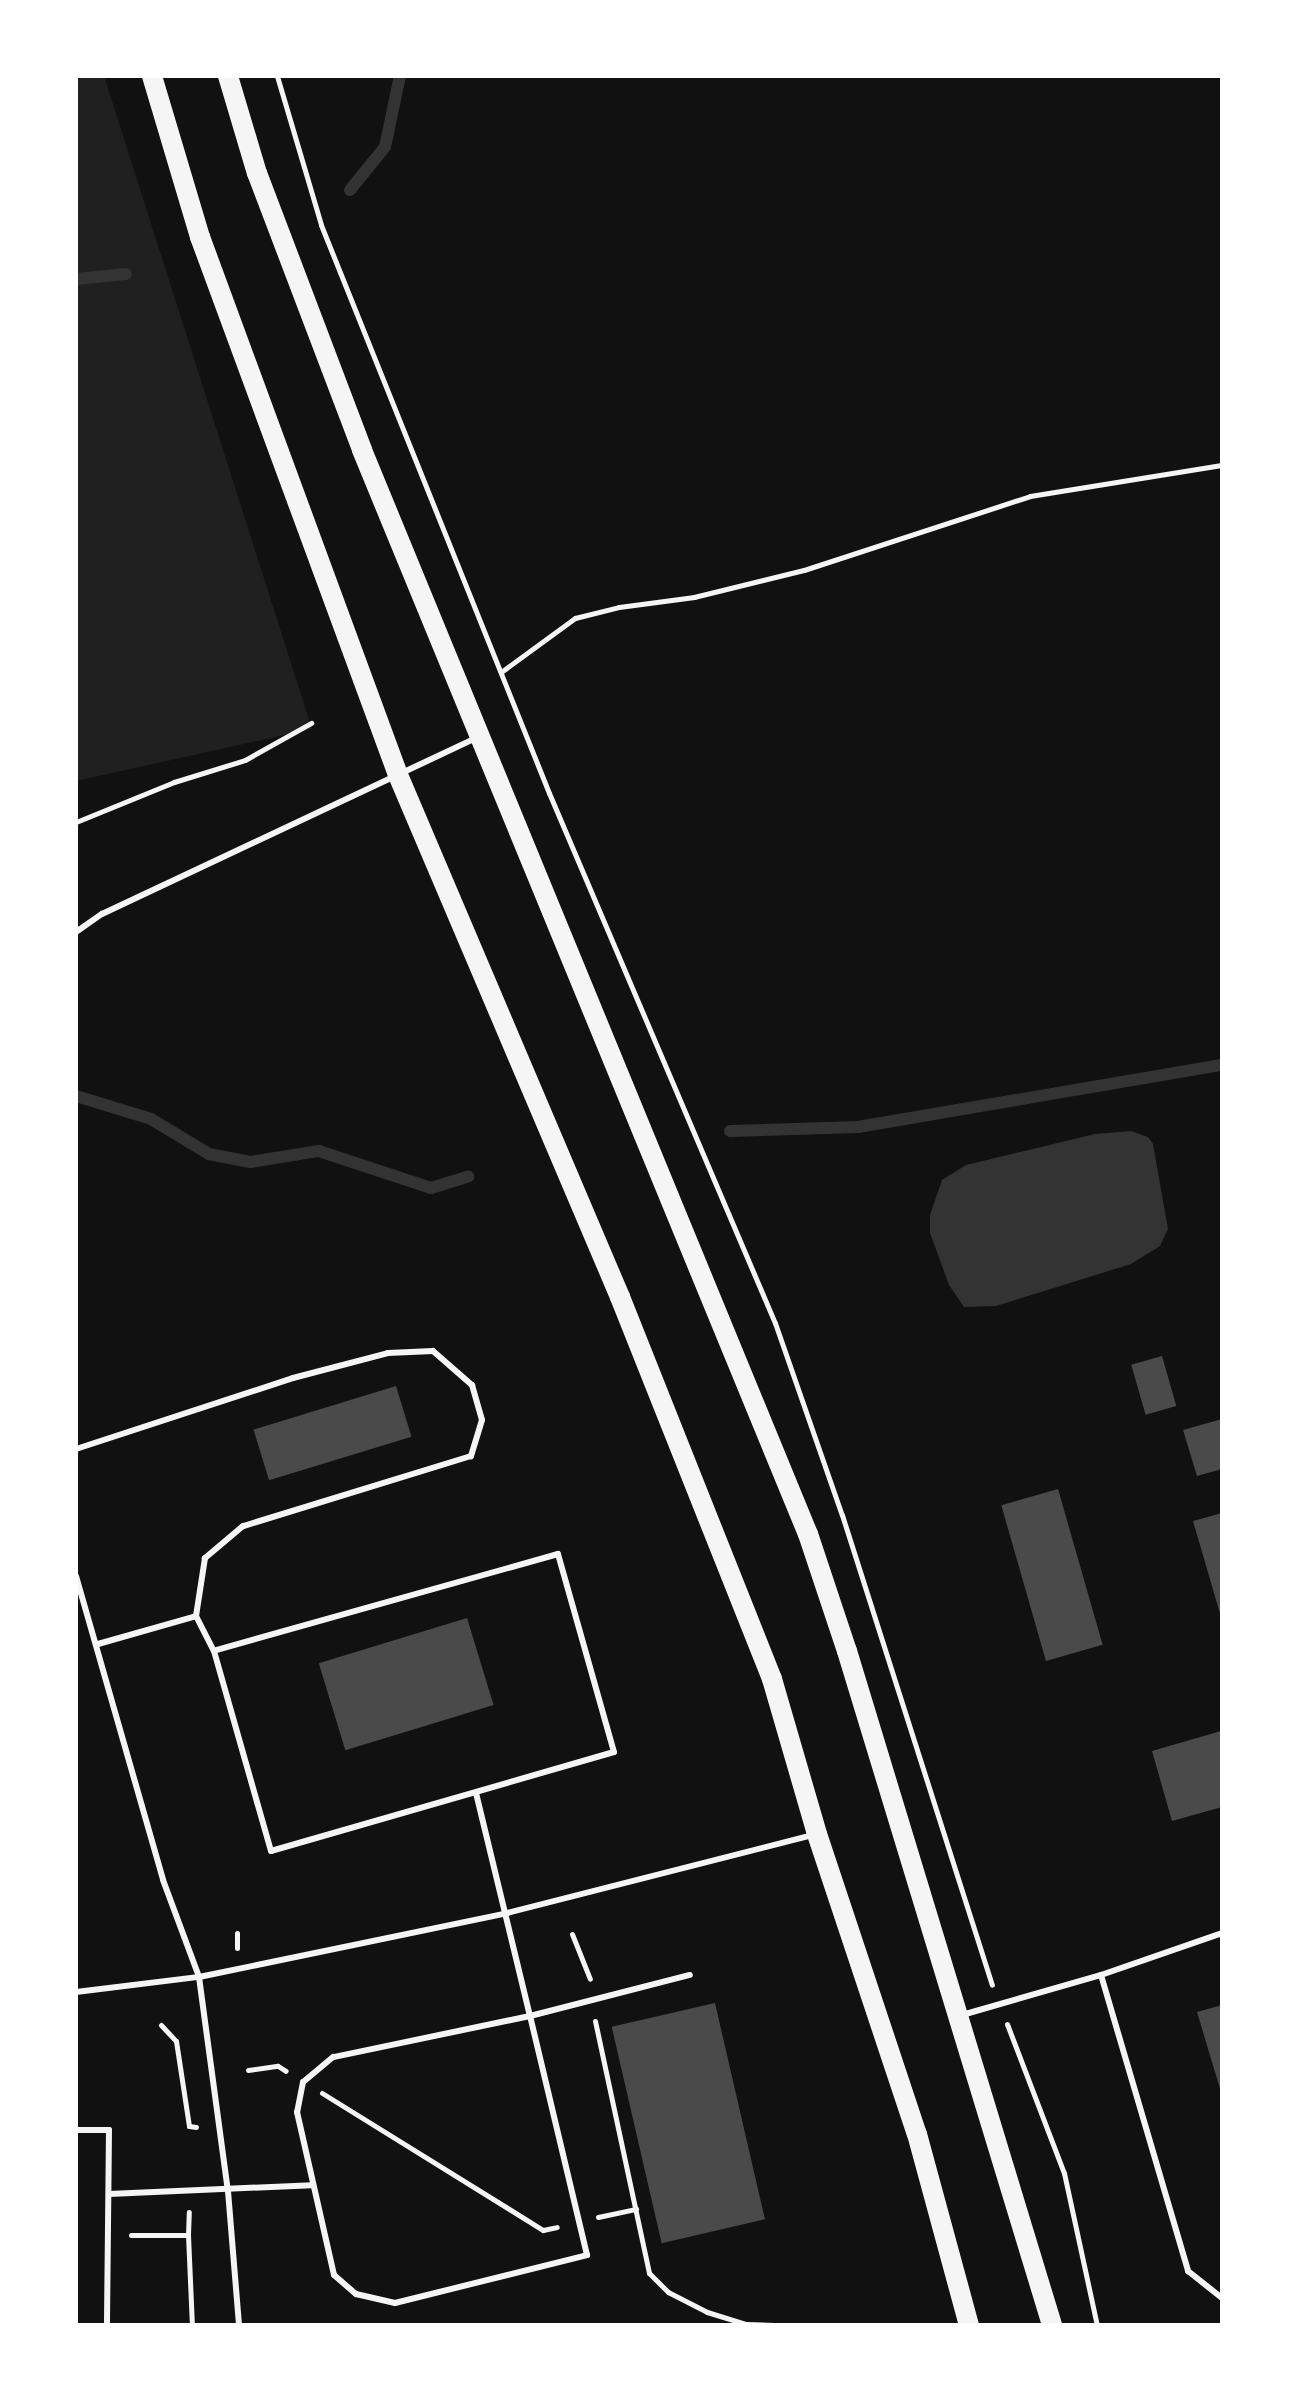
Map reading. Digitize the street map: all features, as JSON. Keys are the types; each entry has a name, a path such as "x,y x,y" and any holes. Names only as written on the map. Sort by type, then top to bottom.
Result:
{"main road":[{"path":"152,76 200,237 398,775 620,1297 772,1679 817,1834 917,2134 969,2325"},
{"path":"228,76 257,173 362,450 808,1534 847,1651 1052,2325"}],"lane":[{"path":"76,932 102,914 479,737"},
{"path":"76,1449 293,1378 388,1353 433,1351 472,1385 482,1420 471,1456 243,1526 205,1558 196,1616 214,1651 271,1851 614,1752 558,1554 214,1651"},
{"path":"76,1576 98,1644 163,1880 199,1977 228,2191 239,2325"},
{"path":"98,1644 196,1616"},
{"path":"476,1793 507,1913 530,2016 587,2255 395,2303 356,2294 334,2275 297,2112 303,2082 333,2057 530,2016 690,1975"},
{"path":"76,1992 199,1977 507,1913 817,1834"},
{"path":"956,2017 1101,1975 1222,1933"},
{"path":"1101,1975 1188,2271 1222,2298"},
{"path":"76,2130 109,2130 107,2325"},
{"path":"109,2194 312,2185"}],"path":[{"path":"277,76 321,225 549,793 775,1323 842,1515 974,1932"},
{"path":"501,672 575,618 619,607 694,597 804,570 1030,496 1222,465"},
{"path":"76,822 174,782 245,760 311,723"},
{"path":"572,1934 589,1970 592,2000 649,2273 668,2292 707,2312 746,2324 780,2325"},
{"path":"161,2025 176,2041 189,2126 220,2130"},
{"path":"1021,2060 1064,2173 1097,2325"},
{"path":"248,2070 278,2066 543,2230 636,2209"},
{"path":"108,2235 188,2235 192,2325"}],"shaded area":[{"path":"76,76 104,76 312,729 76,781"},
{"path":"1131,1131 1148,1137 1153,1144 1168,1229 1160,1246 1131,1264 996,1306 964,1307 949,1285 930,1233 930,1215 942,1180 966,1165 1095,1134"}],"building":[{"path":"1162,1356 1176,1406 1146,1415 1131,1365"},
{"path":"396,1386 411,1437 269,1480 254,1430"},
{"path":"1222,1419 1222,1469 1197,1476 1183,1430"},
{"path":"1058,1489 1103,1645 1046,1661 1001,1505"},
{"path":"1222,1513 1222,1617 1221,1617 1193,1521"},
{"path":"467,1618 494,1705 345,1750 319,1663"},
{"path":"1221,1731 1222,1807 1172,1821 1152,1751"},
{"path":"715,2003 765,2219 662,2243 612,2027"},
{"path":"1222,2005 1222,2092 1221,2092 1197,2012"}],"waterway":[{"path":"350,190 385,147 400,76"},
{"path":"76,279 126,274"},
{"path":"730,1131 858,1127 1222,1065"},
{"path":"76,1096 151,1119 209,1154 250,1162 319,1151 431,1188 468,1177"}]}
